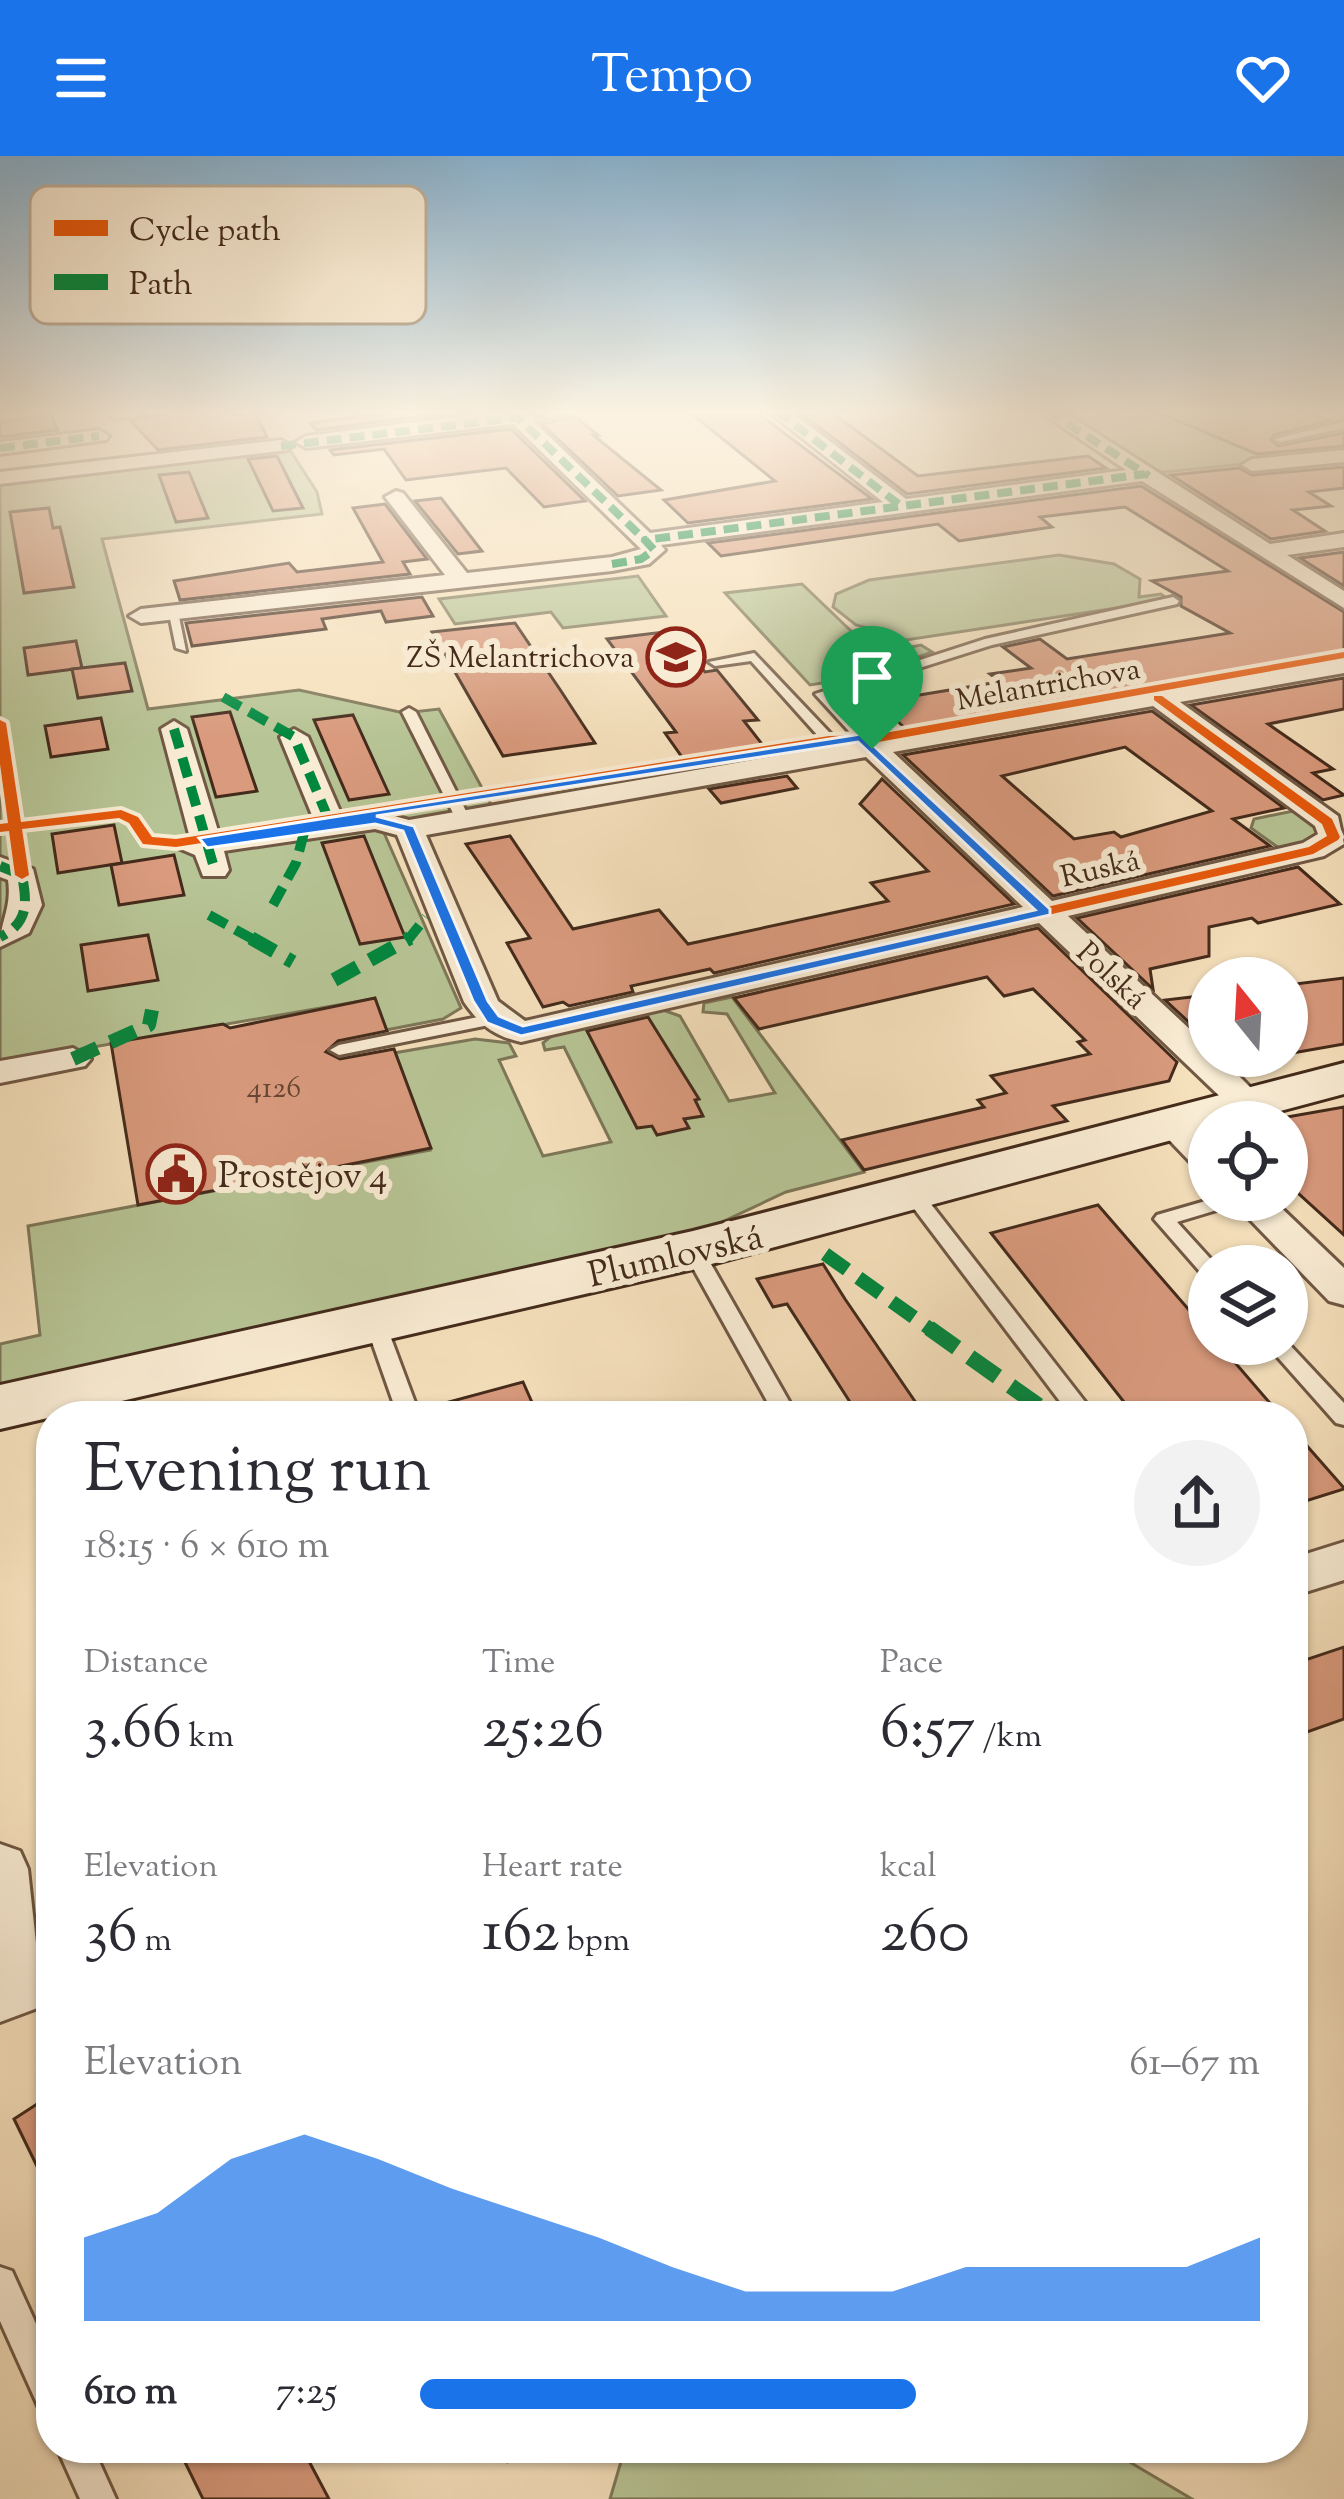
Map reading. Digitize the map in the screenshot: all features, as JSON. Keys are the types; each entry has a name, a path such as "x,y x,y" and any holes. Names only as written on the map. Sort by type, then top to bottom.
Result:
{"main road":[{"name":"Plumlovská","path":"1250,1101 1344,1078"},
{"name":"Plumlovská","path":"0,1407 693,1250 913,1194 1188,1142"}],"street":[{"path":"414,520 460,580"},
{"path":"141,616 641,559 654,550 625,520"},
{"path":"645,540 793,520"},
{"path":"1217,520 1344,602"},
{"path":"1265,551 1344,540"},
{"name":"Melantrichova","path":"174,729 204,854 331,825 375,820 409,829 1344,665"},
{"name":"Ruská","path":"493,1019 521,1031 1279,857 1327,845 1334,837 1328,822 1158,698"},
{"path":"294,736 331,825"},
{"name":"Polská","path":"857,752 1045,912 1245,1101"},
{"path":"409,829 493,1019"},
{"path":"0,866 22,875 28,911 23,923 0,937"},
{"path":"0,1072 73,1059"},
{"path":"1272,1221 1344,1291"},
{"path":"1308,1572 1344,1561"},
{"path":"0,1869 21,1985"}],"lane":[{"path":"857,752 822,694 989,642 1173,601"},
{"path":"172,612 182,648"},
{"path":"715,662 754,657 857,752"},
{"path":"410,712 463,819"},
{"path":"339,1050 493,1019"},
{"path":"913,1194 1072,1401"},
{"path":"1188,1212 1164,1219 1188,1246"},
{"path":"693,1250 778,1401"},
{"path":"375,1322 404,1401"},
{"path":"1296,1365 1344,1418"},
{"path":"0,2283 36,2363"},
{"path":"82,2463 98,2499"}],"green space":[{"path":"0,520 266,520 102,539 148,709 299,690 404,713 439,709 493,808 381,826 461,1008 443,1019 386,1030 373,999 0,1063"},
{"path":"1059,555 1114,564 1140,579 1139,597 1161,594 1169,600 873,645 867,639 890,634 856,625 833,607 836,594 869,580"},
{"path":"638,576 666,616 563,628 551,612 455,624 439,599"},
{"path":"802,584 875,654 921,645 932,652 866,676 810,685 725,593"},
{"path":"1298,810 1319,826 1315,840 1283,851 1251,828 1254,819"},
{"path":"732,997 864,1172 786,1192 694,1235 0,1389 0,1344 40,1335 28,1226 430,1150 394,1053 475,1039 509,1043 516,1056 499,1060 543,1156 611,1142 564,1047 545,1050 543,1043 556,1032 663,1010 680,1016 729,1101 775,1093 727,1014 703,1012 704,1003"},
{"path":"621,2463 1131,2463 1192,2499 610,2499"}],"building":[{"path":"11,520 51,520 53,528 60,527 74,587 24,593"},
{"path":"360,520 397,520 427,559 403,562 410,574 180,600 174,581 289,563 297,572 383,562"},
{"path":"431,520 458,520 482,551 458,554"},
{"path":"880,520 1044,520 1052,527 959,541 938,524 721,556 708,543"},
{"path":"1146,520 1196,520 1344,612 1344,650 906,729 877,702 992,683 998,680 990,674 1031,668 1003,647 1040,639 1067,659 1230,633 1181,606 1181,597 1152,581 1228,571"},
{"path":"1242,520 1309,520 1325,531 1271,539"},
{"path":"1344,552 1344,586 1300,558"},
{"path":"422,597 433,616 386,622 381,611 322,619 326,629 192,646 186,623"},
{"path":"515,623 595,743 503,756 432,632"},
{"path":"672,631 705,672 717,670 758,720 744,721 769,753 689,767 665,733 676,732 607,639"},
{"path":"76,641 82,668 28,675 24,648"},
{"path":"125,663 132,691 78,698 72,669"},
{"path":"1344,678 1344,709 1268,724 1333,769 1313,773 1344,795 1323,800 1191,705"},
{"path":"1152,711 1284,808 1233,819 1270,846 1053,896 903,755","holes":["1125,747 1212,811 1121,837 1114,832 1074,839 1002,776"]},
{"path":"230,712 257,791 216,797 192,717"},
{"path":"353,715 389,794 349,800 314,720"},
{"path":"101,718 108,749 51,757 45,726"},
{"path":"787,776 797,788 721,803 709,789"},
{"path":"882,779 1014,904 714,973 710,969 631,986 633,992 569,1006 563,1002 543,1007 507,943 530,938 466,844 510,836 573,929 659,910 688,944 888,901 871,883 928,871 860,804"},
{"path":"114,825 122,863 58,873 52,834"},
{"path":"364,836 405,937 360,944 322,843"},
{"path":"174,855 184,895 119,905 111,865"},
{"path":"1298,867 1340,904 1258,923 1252,918 1209,927 1209,956 1150,969 1153,989 1077,918"},
{"path":"1038,928 1177,1062 1169,1081 1053,1106 1067,1121 864,1170 842,1140 984,1107 978,1100 1006,1093 991,1076 1090,1054 1078,1042 1085,1040 1033,989 1004,996 987,977 759,1029 734,998"},
{"path":"148,935 158,980 88,991 81,945"},
{"path":"1344,978 1344,1044 1308,1050 1308,982"},
{"path":"1188,997 1188,1021 1165,1000"},
{"path":"375,998 387,1031 338,1041 326,1052 340,1059 394,1049 431,1148 311,1172 303,1166 269,1173 264,1181 138,1205 111,1043 223,1024 230,1028"},
{"path":"648,1017 699,1099 695,1100 703,1116 684,1119 689,1128 657,1135 652,1126 637,1128 587,1031"},
{"path":"1344,1107 1344,1235 1308,1202 1308,1113"},
{"path":"1098,1205 1188,1309 1188,1365 1237,1365 1268,1401 1123,1401 991,1233"},
{"path":"823,1264 915,1401 849,1401 787,1304 773,1307 757,1279"},
{"path":"523,1382 531,1401 452,1401"},
{"path":"1308,1447 1344,1488 1308,1500"},
{"path":"1344,1647 1344,1719 1308,1732 1308,1659"},
{"path":"36,2105 36,2164 14,2119"},
{"path":"185,2463 310,2463 329,2499 203,2499"}],"marked path":[{"path":"625,520 645,540"},
{"path":"612,564 641,559 654,550 645,540 794,520"},
{"path":"223,697 294,737 331,825"},
{"path":"174,729 215,871"},
{"path":"273,905 296,863 305,829"},
{"path":"0,866 22,875 26,905 23,920 0,937"},
{"path":"209,915 293,962"},
{"path":"334,980 398,948 426,917"},
{"path":"73,1059 149,1025 152,1010"},
{"path":"825,1254 1032,1401"}],"cycle path":[{"path":"0,828 121,814 134,820 148,841 176,843 829,740 873,739 1344,655"},
{"path":"409,829 481,1002 493,1019 521,1032 1313,850 1334,837 1328,822 1158,698"},
{"path":"0,723 22,875"}],"place":[{"name":"ZŠ Melantrichova","path":"676,657"},
{"name":"Prostějov 4","path":"176,1174"}],"route":[{"path":"852,737 861,738 872,749 1045,912 521,1031 493,1019 481,1001 409,829 375,820 207,844 206,838 852,737"}]}
